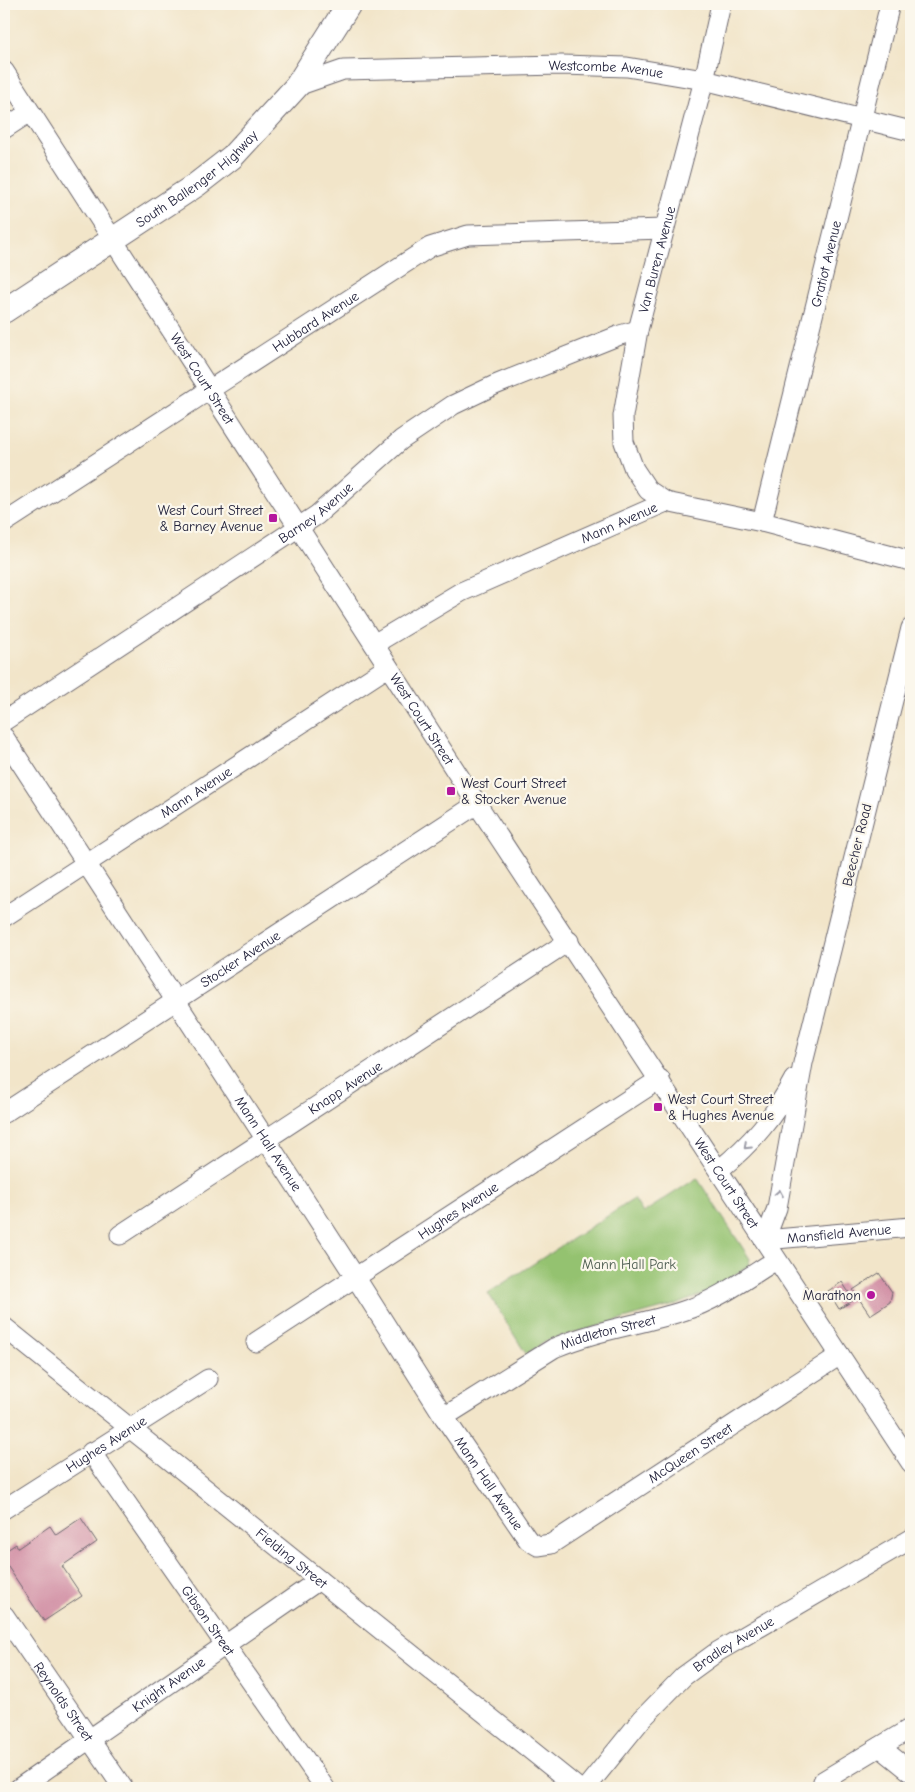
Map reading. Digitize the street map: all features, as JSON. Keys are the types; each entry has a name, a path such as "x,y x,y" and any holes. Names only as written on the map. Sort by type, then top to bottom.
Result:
{"main road":[{"name":"South Ballenger Highway","path":"4,311 196,185 232,156 297,86 348,4"}],"street":[{"name":"Van Buren Avenue","path":"666,502 648,490 634,469 624,442 622,416 638,330 704,80 721,4"},
{"name":"Gratiot Avenue","path":"762,522 890,4"},
{"name":"Westcombe Avenue","path":"297,86 343,70 562,65 627,67 704,80 911,131"},
{"name":"West Court Street","path":"4,71 211,389 297,527 477,804 911,1462"},
{"path":"4,129 30,112"},
{"name":"Hubbard Avenue","path":"4,524 430,247 468,235 664,229"},
{"name":"Barney Avenue","path":"4,721 317,515 401,440 453,405 495,385 620,335 638,330"},
{"name":"Mann Avenue","path":"374,644 461,592 666,502 762,522 911,561"},
{"name":"Beecher Road","path":"765,1240 777,1208 803,1063 911,628"},
{"name":"Mann Avenue","path":"4,917 388,667"},
{"name":"Mann Hall Avenue","path":"4,736 266,1138 444,1417 516,1526 528,1540 538,1546"},
{"name":"Stocker Avenue","path":"4,1113 477,804"},
{"name":"Knapp Avenue","path":"120,1235 569,941"},
{"name":"Beecher Road","path":"719,1170 749,1145 772,1117 803,1063"},
{"name":"Hughes Avenue","path":"256,1342 660,1079"},
{"name":"Mansfield Avenue","path":"765,1240 911,1227"},
{"name":"Middleton Street","path":"444,1417 554,1348 572,1340 684,1311 714,1298 776,1260"},
{"name":"Fielding Street","path":"4,1327 578,1788"},
{"name":"McQueen Street","path":"538,1546 550,1544 840,1354"},
{"name":"Hughes Avenue","path":"4,1509 129,1427 208,1379"},
{"name":"Gibson Street","path":"91,1452 325,1788"},
{"name":"Bradley Avenue","path":"586,1788 642,1719 684,1676 717,1652 911,1538"},
{"name":"Knight Avenue","path":"19,1788 319,1580"},
{"name":"Reynolds Street","path":"4,1615 123,1788"},
{"path":"823,1781 911,1728"},
{"path":"880,1747 911,1772"}],"green space":[{"name":"Mann Hall Park","path":"697,1178 750,1259 748,1266 705,1293 678,1304 548,1340 526,1354 488,1293 634,1199 643,1213"}],"building":[{"path":"879,1273 892,1292 890,1302 870,1315 853,1290"},
{"path":"842,1282 854,1300 839,1309 828,1291"},
{"path":"81,1518 97,1542 62,1566 82,1596 44,1621 4,1561 4,1552 16,1544 18,1548 50,1526 56,1535"}],"place":[{"name":"West Court Street & Barney Avenue","path":"273,518"},
{"name":"West Court Street & Stocker Avenue","path":"451,791"},
{"name":"West Court Street & Hughes Avenue","path":"658,1107"},
{"name":"Marathon","path":"871,1295"}]}
